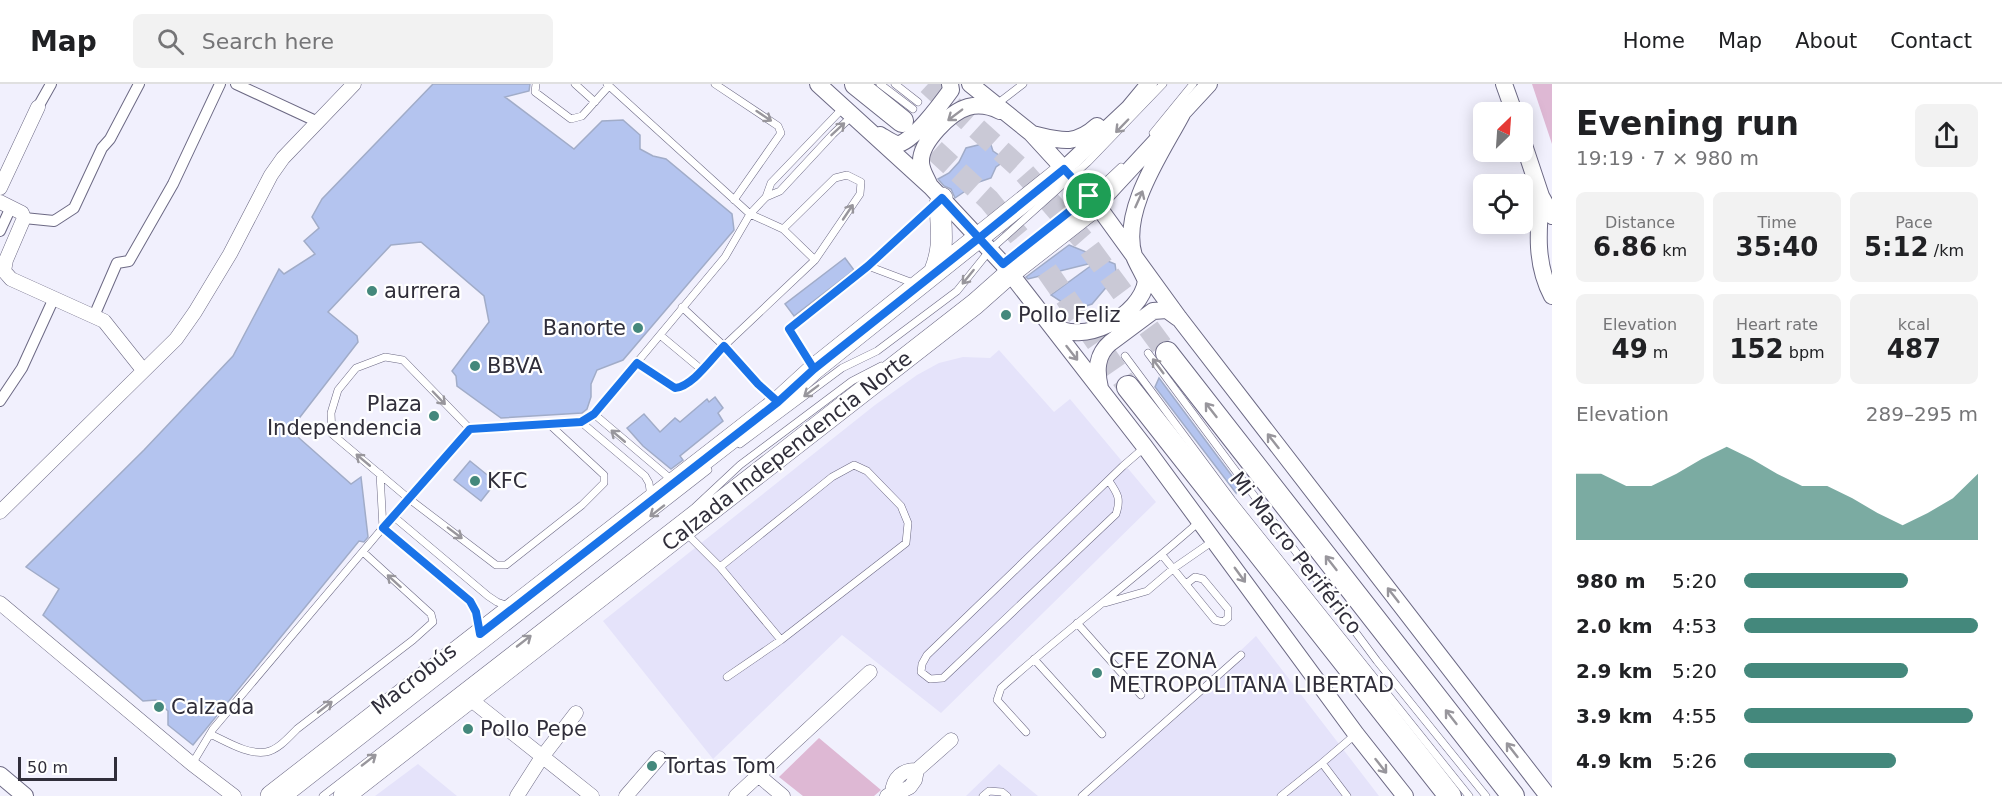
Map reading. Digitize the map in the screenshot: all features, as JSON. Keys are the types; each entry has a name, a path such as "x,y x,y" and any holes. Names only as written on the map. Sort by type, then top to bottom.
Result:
{"highway":[{"path":"856,84 908,115"},
{"path":"1157,353 1513,796"},
{"path":"1128,387 1450,796"}],"main road":[{"name":"Calzada Independencia Norte","path":"271,796 778,402 814,369 926,279 984,244 1067,173"},
{"path":"926,279 940,259 943,243 940,204 936,193"},
{"name":"Calzada Independencia Norte","path":"344,796 975,304 1003,270 1093,201"}],"street":[{"path":"0,188 51,84"},
{"path":"24,218 54,221 74,208 102,148 110,139 139,84"},
{"path":"94,316 117,263 129,261 173,184 220,84"},
{"path":"237,84 318,122"},
{"path":"0,512 176,339 230,254 271,175 283,158 354,84"},
{"path":"818,84 936,193 984,244 1145,447 1356,734 1405,796"},
{"path":"851,115 897,144 905,142 933,115 951,90 950,84"},
{"path":"970,84 1031,133 1093,201 1179,318 1548,796"},
{"name":"Calzada Independencia Norte","path":"1067,173 1149,84"},
{"name":"Calzada Independencia Norte","path":"1093,201 1182,114 1209,84"},
{"path":"1504,84 1510,102"},
{"path":"936,193 922,170 922,154 928,140 954,114 969,106 990,106 1003,110"},
{"path":"1031,133 1067,141 1075,140 1129,108"},
{"path":"1046,320 1059,330 1075,333 1101,329 1137,302 1144,292 1146,281 1134,256 1132,237 1135,209 1147,180 1182,114"},
{"path":"1530,162 1541,196 1552,216"},
{"path":"1541,196 1538,234 1539,262 1552,296"},
{"path":"0,231 3,204 22,213 24,218 4,271 11,279 104,321 143,370"},
{"path":"0,401 22,368 54,298"},
{"path":"1101,390 1098,379 1098,361 1104,348 1153,311 1167,310 1179,318"},
{"path":"0,603 192,764 234,796"},
{"path":"736,796 812,726 823,725 831,719 836,711 837,703 870,672"},
{"path":"470,699 592,796"},
{"path":"517,796 542,757 576,714"},
{"path":"890,794 910,787 915,780 917,770 951,740"},
{"path":"626,796 659,758"},
{"path":"0,776 20,794"},
{"path":"758,776 783,796"}],"lane":[{"path":"536,84 535,92 571,119 582,116 608,85 750,214 783,229 815,260"},
{"path":"575,84 595,102"},
{"path":"715,84 778,126 781,134 734,200"},
{"path":"880,84 908,115"},
{"path":"895,84 925,90"},
{"path":"1003,110 1023,84"},
{"path":"1067,173 1163,84"},
{"path":"1093,201 1136,155 1193,84"},
{"path":"766,197 771,183 851,115"},
{"path":"192,764 210,734 408,498 470,429 581,422 594,414 725,257 750,214 766,197 780,191 851,115"},
{"path":"637,363 675,388 682,387 815,260 860,194 861,182 847,175 835,178 783,229"},
{"path":"814,369 789,329 868,266 936,193"},
{"path":"737,447 842,368 877,351 957,291 984,244"},
{"path":"868,266 926,279"},
{"name":"Macrobús","path":"323,796 694,508 741,465 852,381 887,363 966,301"},
{"path":"682,307 724,346 758,384 778,402"},
{"path":"660,335 702,370"},
{"name":"Mi Macro Periférico","path":"1157,353 1377,661 1486,796"},
{"name":"Mi Macro Periférico","path":"1125,356 1232,500 1469,796"},
{"path":"470,429 403,360 385,357 356,368 338,390 331,413 332,434 408,498 496,565 506,565 582,506 604,483 604,475 549,424"},
{"path":"594,414 675,483"},
{"path":"581,422 645,476 649,483 651,500"},
{"path":"1109,481 1119,496 1116,514 943,678 930,679 921,672 927,655 1109,481 1145,447"},
{"path":"720,567 832,477 854,465 867,471 901,506 908,524 906,543 781,640 727,677"},
{"name":"Macrobús","path":"291,796 711,467"},
{"path":"380,474 383,528 470,601 476,612 480,634"},
{"path":"393,516 488,596 505,606 517,606"},
{"path":"1026,732 997,700 1002,688 1077,622 1162,555 1200,521"},
{"path":"685,531 720,567 781,640"},
{"path":"1100,604 1147,591 1174,568 1215,540"},
{"path":"210,734 247,750 267,752 280,745 297,729 433,622 431,614 363,552"},
{"path":"1162,555 1215,620 1223,622 1228,618 1228,609 1203,579 1195,577 1186,584"},
{"path":"1077,622 1141,695"},
{"path":"1082,796 1240,655"},
{"path":"1034,659 1102,734"},
{"path":"1281,796 1356,734"},
{"path":"1322,763 1347,796"},
{"path":"983,796 989,791 1002,792 1007,796"}],"shaded area":[{"path":"1532,84 1552,84 1552,144"},
{"path":"999,350 1054,412 1070,399 1156,502 941,713 842,635 713,759 603,621 875,405 917,375 939,363 963,357 990,358"},
{"path":"1256,636 1379,796 1087,796"},
{"path":"819,738 881,790 874,796 803,796 779,777"},
{"path":"418,764 457,796 375,796"},
{"path":"999,764 1038,796 966,796"}],"building":[{"path":"433,84 530,84 529,91 505,97 574,149 602,121 623,120 640,135 640,149 653,156 666,159 732,214 734,230 623,360 597,370 591,384 591,397 587,409 582,413 501,418 457,386 456,376 452,371 489,322 484,296 421,242 391,245 328,312 357,336 358,342 290,430 351,484 361,477 368,537 364,542 359,541 193,745 168,725 168,711 156,700 143,701 43,615 59,589 26,567 144,450 233,356 279,269 284,274 315,254 304,241 319,228 312,217 322,199"},
{"path":"988,136 993,151 1006,160 996,167 991,178 979,182 955,198 951,189 944,186 938,179 949,173 959,162 966,148 978,145"},
{"path":"1069,245 1115,264 1120,277 1109,284 1092,304 1080,308 1071,317 1065,304 1051,295 1096,262 1028,279 1026,277"},
{"path":"845,258 854,270 794,316 785,304"},
{"path":"1159,378 1238,484 1236,493 1155,387"},
{"path":"715,397 723,408 718,413 723,421 680,456 683,460 671,469 643,446 627,428 644,414 660,432 675,418 680,422 707,399 709,402"},
{"name":"KFC","path":"470,461 496,482 481,501 454,480"}],"tunnel":[{"path":"928,84 1021,169 1085,242 1167,353"},
{"path":"910,128 989,200 1045,268 1128,387"}],"place":[{"name":"aurrera","path":"372,291"},
{"name":"Pollo Feliz","path":"1006,315"},
{"name":"Banorte","path":"638,328"},
{"name":"BBVA","path":"475,366"},
{"name":"Plaza Independencia","path":"434,416"},
{"name":"KFC","path":"475,481"},
{"name":"CFE ZONA METROPOLITANA LIBERTAD","path":"1097,673"},
{"name":"Calzada","path":"159,707"},
{"name":"Pollo Pepe","path":"468,729"},
{"name":"Tortas Tom","path":"652,766"}],"route":[{"path":"1089,196 1003,264 979,238 814,369 778,402 758,384 724,346 692,380 682,387 675,388 637,363 594,414 581,422 470,429 383,528 470,601 479,621 480,634 778,402 814,369 789,329 868,266 942,198 979,238 1064,169 1089,196"}]}
